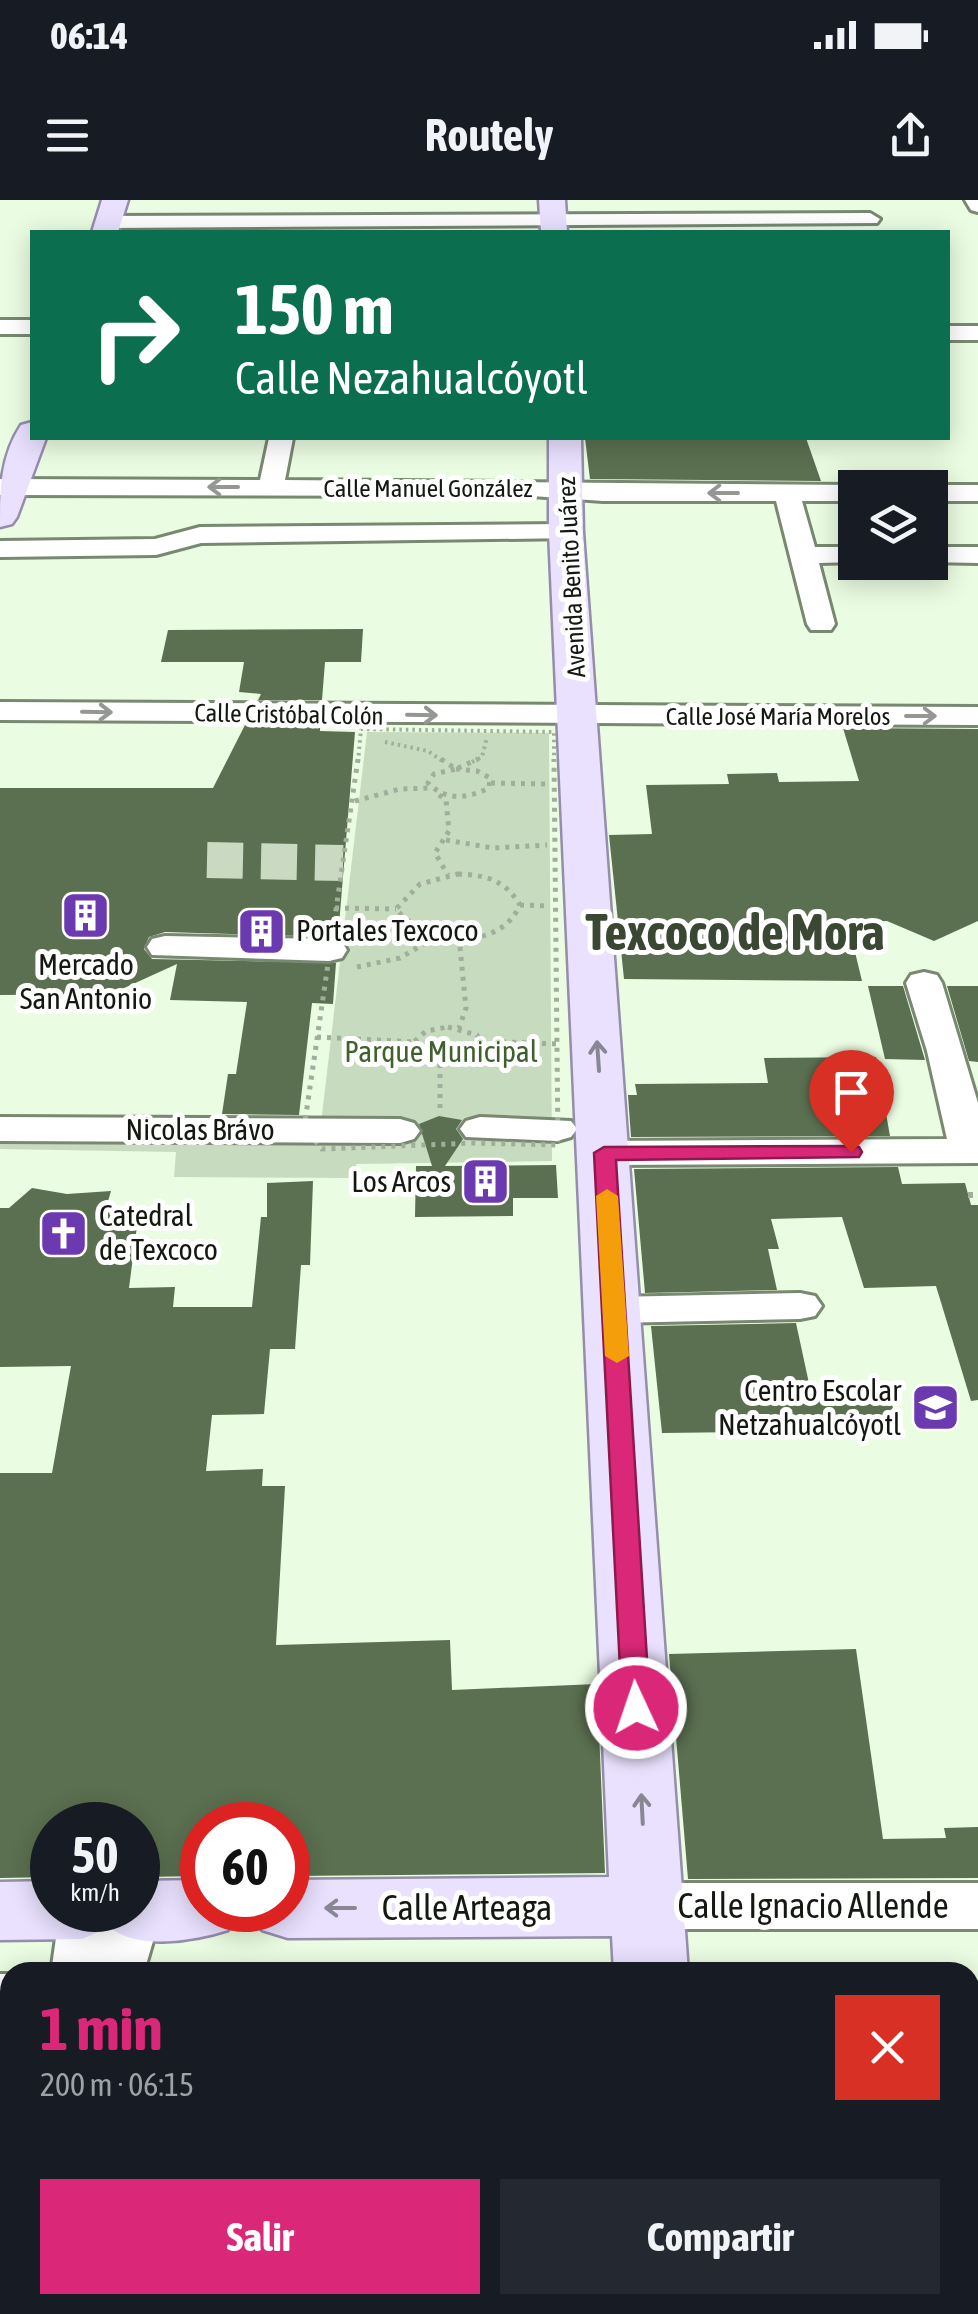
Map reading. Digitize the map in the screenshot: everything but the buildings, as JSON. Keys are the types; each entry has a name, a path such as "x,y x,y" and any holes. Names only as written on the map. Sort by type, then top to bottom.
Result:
{"main road":[{"path":"4,497 30,437"},
{"name":"Avenida Benito Juárez","path":"564,440 578,717 570,845 581,1141"},
{"path":"581,1141 614,1310 649,1939"},
{"path":"0,1910 30,1910"},
{"name":"Calle Arteaga","path":"310,1911 649,1939"}],"street":[{"path":"218,222 225,200"},
{"path":"329,222 333,200"},
{"path":"110,218 392,227 760,210 869,217"},
{"path":"0,327 30,327"},
{"path":"950,333 978,333"},
{"path":"950,344 978,344"},
{"path":"271,487 281,440"},
{"name":"Calle Manuel González","path":"4,497 271,487 838,493"},
{"path":"948,493 978,493"},
{"path":"787,494 822,624"},
{"path":"0,549 156,547 200,536 566,532"},
{"path":"803,554 838,555"},
{"path":"948,555 978,555"},
{"name":"Calle Cristóbal Colón","path":"0,711 578,717"},
{"name":"Calle José María Morelos","path":"578,717 978,716"},
{"path":"165,947 337,966"},
{"path":"480,1129 581,1141 974,1151 924,983"},
{"name":"Nicolas Brávo","path":"0,1129 400,1131"},
{"path":"614,1310 800,1306"},
{"name":"Calle Ignacio Allende","path":"649,1939 978,1906"},
{"path":"81,1962 83,1932"},
{"path":"120,1962 129,1932"}],"path":[{"path":"361,729 396,746 428,751 456,768 477,770 491,783 555,784"},
{"path":"361,729 554,732 555,784 570,845 556,906 556,1044 581,1141 558,1145 474,1142 322,1149 306,1130 316,1037 337,966 336,908 355,801 361,729"},
{"path":"449,876 435,853 446,840 446,800 428,784 434,774 482,757 488,731"},
{"path":"355,801 400,788 465,797 484,792 491,783"},
{"path":"446,840 493,848 570,845"},
{"path":"449,876 493,880 514,892 520,905 513,922 499,930 458,937 437,935 408,924 396,908 414,886 449,876"},
{"path":"520,905 556,906"},
{"path":"336,908 396,908"},
{"path":"337,966 400,958 437,935"},
{"path":"458,937 466,1008 459,1028"},
{"path":"316,1037 414,1042 426,1031 459,1028 482,1041 556,1044"},
{"path":"414,1042 421,1058 440,1064 473,1059 483,1047 482,1041"},
{"path":"440,1064 440,1111"},
{"path":"968,1195 978,1195"}],"green space":[{"name":"Parque Municipal","path":"367,732 549,733 552,1161 356,1164 356,1178 174,1177 176,1152 0,1149 0,1138 320,1132"}],"tunnel":[{"path":"207,860 343,863"}],"slow traffic":[{"path":"607,1196 617,1356"}],"place":[{"name":"Mercado San Antonio","path":"86,916"},
{"name":"Portales Texcoco","path":"261,931"},
{"name":"Los Arcos","path":"486,1182"},
{"name":"Catedral de Texcoco","path":"64,1233"},
{"name":"Centro Escolar Netzahualcóyotl","path":"936,1408"}],"district":[{"name":"Texcoco de Mora","path":"735,932"}],"route":[{"path":"636,1708 604,1153 851,1152"}]}
